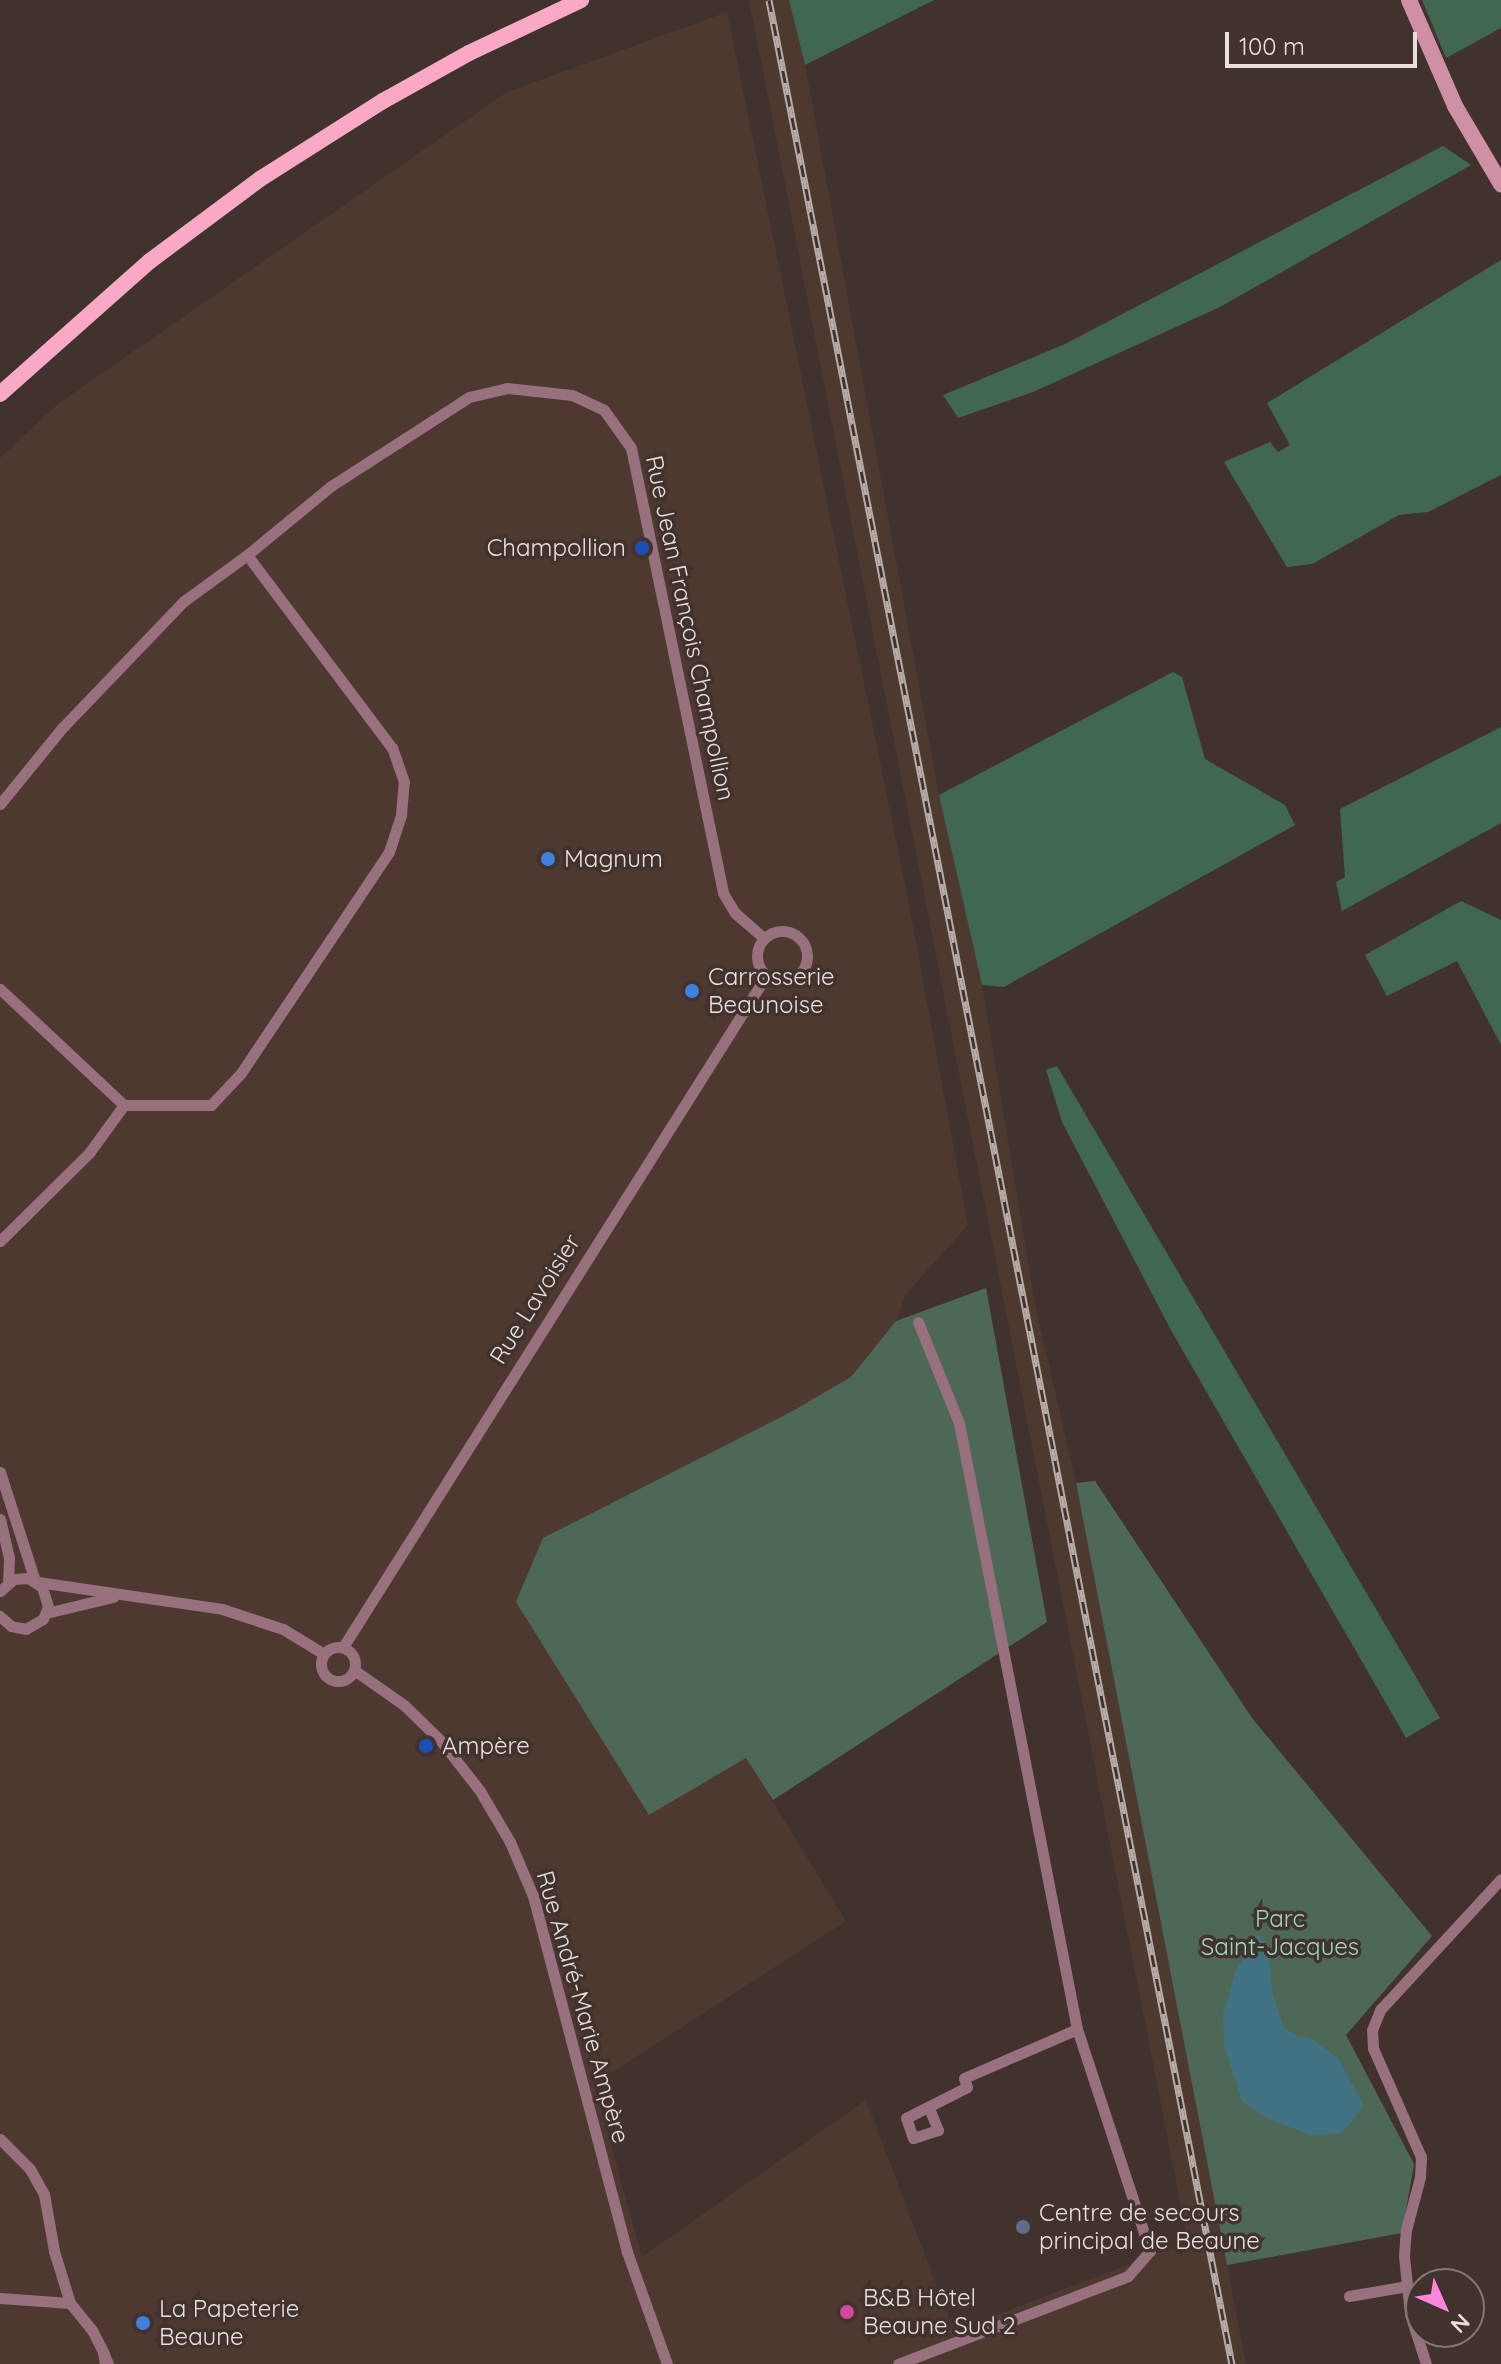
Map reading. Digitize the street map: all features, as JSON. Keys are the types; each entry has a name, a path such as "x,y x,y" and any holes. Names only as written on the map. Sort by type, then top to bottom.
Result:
{"main road":[{"path":"0,394 150,261 260,179 427,77 581,0"},
{"path":"1409,0 1455,106 1501,184"}],"street":[{"name":"Rue Jean François Champollion","path":"0,804 62,728 184,601 247,555 331,486 469,397 496,389 572,395 604,410 624,434 636,466 723,893 741,920 764,938"},
{"path":"0,989 124,1105 211,1105 241,1073 389,852 401,814 404,782 392,748 247,555"},
{"path":"778,931 792,933 804,942 808,957 803,970 793,979 779,982 766,976 757,957 764,938 778,931"},
{"name":"Rue Lavoisier","path":"343,1647 766,976"},
{"path":"0,1241 89,1153 124,1105"},
{"path":"898,2364 1128,2276 1150,2251 1077,2029 959,1423 918,1322"},
{"path":"0,1472 36,1582 48,1600 46,1613 38,1624 26,1629 1,1619"},
{"path":"0,1519 9,1557 4,1587"},
{"path":"4,1587 21,1578 189,1602 243,1615 283,1629 324,1654"},
{"path":"46,1613 125,1595"},
{"path":"343,1647 332,1647 324,1654 322,1670 329,1679 341,1681 354,1670"},
{"name":"Rue André-Marie Ampère","path":"343,1647 352,1654 354,1670 404,1705 441,1741 480,1791 510,1842 533,1896 627,2252 667,2364"},
{"path":"1407,2268 1406,2230 1420,2177 1421,2157 1373,2048 1372,2030 1380,2010 1501,1879"},
{"path":"929,2108 967,2087 964,2078 1077,2029"},
{"path":"0,2139 30,2169 44,2194 54,2251 70,2303 92,2330 106,2360"},
{"path":"1349,2296 1405,2286"},
{"path":"0,2298 70,2303"}],"shaded area":[{"path":"749,0 789,0 805,65 939,795 982,985 1035,1304 1076,1483 1246,2364 0,2364 0,458 58,404 507,92 727,12 908,899 968,1225 906,1294 896,1321 852,1377 789,1413 649,1815 746,1758 846,1921 594,2084 642,2257 866,2100 954,2331 1188,2242"}],"green space":[{"path":"789,0 934,0 805,65"},
{"path":"1422,0 1501,0 1501,28 1446,58"},
{"path":"1443,146 1471,165 1220,307 1033,392 958,418 943,395 1065,344"},
{"path":"1501,260 1501,475 1428,512 1399,515 1312,564 1287,567 1224,462 1270,442 1278,452 1290,445 1267,403"},
{"path":"1173,672 1182,677 1205,759 1285,805 1295,825 1004,987 982,985 939,795"},
{"path":"1501,727 1501,823 1342,911 1336,882 1345,877 1340,809"},
{"path":"1461,901 1501,920 1501,1045 1457,961 1387,996 1365,955"},
{"path":"1057,1066 1440,1718 1406,1738 1172,1332 1062,1122 1046,1070"},
{"path":"986,1288 1047,1622 773,1800 746,1758 649,1815 516,1602 543,1538 789,1413 851,1377 896,1321"},
{"name":"Parc Saint-Jacques","path":"1095,1481 1252,1718 1432,1936 1346,2035 1414,2164 1402,2233 1227,2265 1076,1483"}],"water":[{"path":"1258,1935 1267,1945 1273,1994 1283,2027 1297,2036 1310,2038 1338,2058 1364,2106 1342,2133 1311,2135 1268,2119 1242,2101 1224,2045 1223,2015 1236,1970"}],"railway":[{"path":"769,0 1232,2364"}],"place":[{"name":"Champollion","path":"642,548"},
{"name":"Magnum","path":"548,859"},
{"name":"Carrosserie Beaunoise","path":"692,991"},
{"name":"Ampère","path":"426,1746"},
{"name":"Centre de secours principal de Beaune","path":"1023,2227"},
{"name":"B&B Hôtel Beaune Sud 2","path":"847,2312"},
{"name":"La Papeterie Beaune","path":"143,2323"}]}
